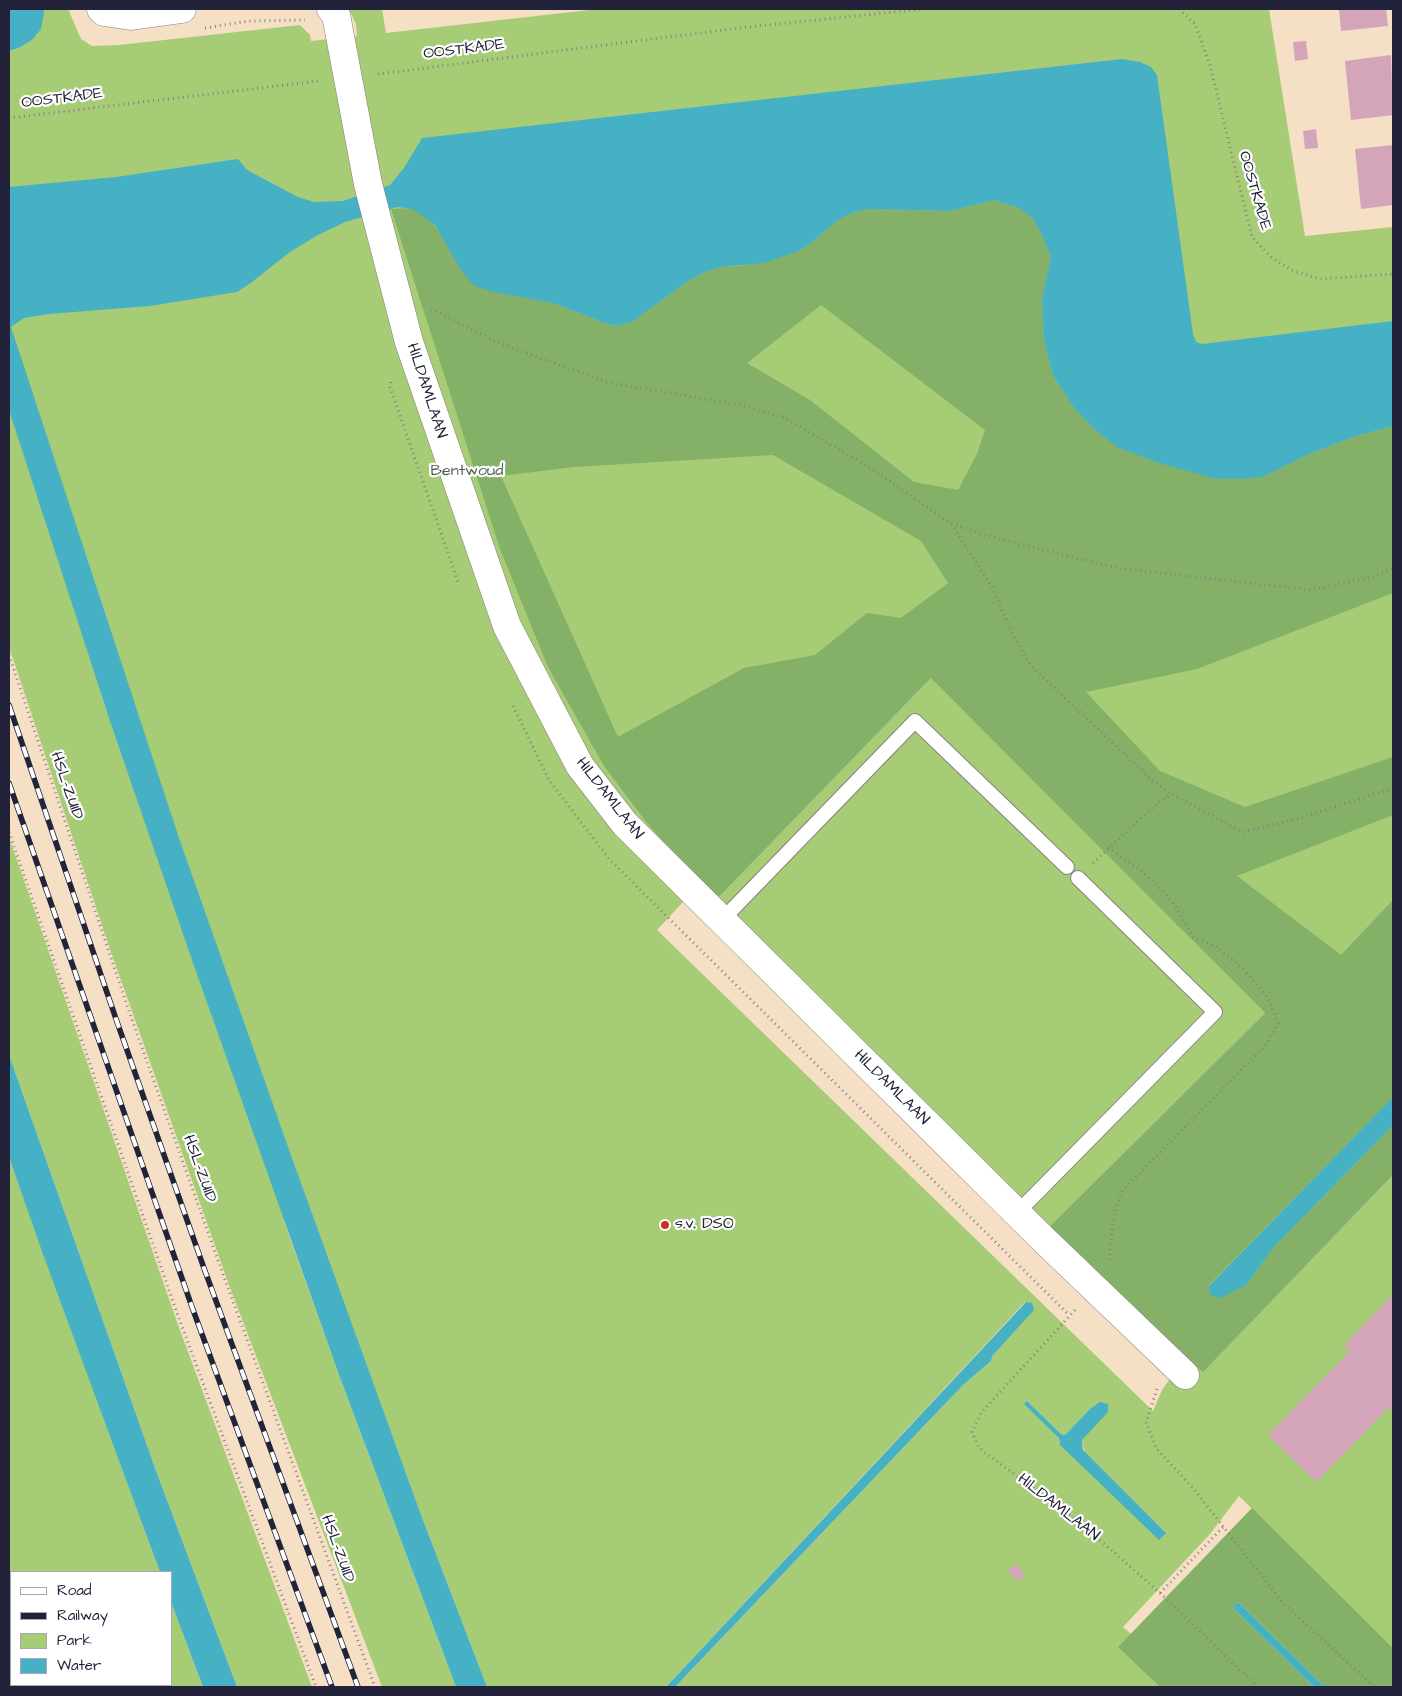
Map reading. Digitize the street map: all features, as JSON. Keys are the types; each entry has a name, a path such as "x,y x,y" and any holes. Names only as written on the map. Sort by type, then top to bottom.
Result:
{"street":[{"path":"101,9 104,12 131,16 191,19"},
{"name":"HILDAMLAAN","path":"320,16 336,15 368,184 395,291 409,342 484,565 507,626 580,766 625,824 1017,1213 1172,1379"}],"lane":[{"path":"722,920 915,721 1066,866"},
{"path":"1017,1213 1215,1012 1078,878"}],"path":[{"name":"OOSTKADE","path":"9,118 347,78 739,28 923,9"},
{"name":"OOSTKADE","path":"1179,9 1195,24 1210,65 1252,237 1278,261 1291,270 1320,279 1393,274"},
{"path":"191,19 249,21 304,19 320,16"},
{"path":"395,291 501,344 610,383 736,404 783,417 866,465 950,523 988,536 1117,568 1310,590 1372,577 1393,569"},
{"path":"950,523 992,585 1013,635 1031,666 1152,780 1171,794 1243,832 1301,818 1393,788"},
{"name":"HSL-ZUID","path":"9,655 130,1014 216,1257 375,1687"},
{"path":"1078,878 1153,807 1171,794"},
{"path":"9,832 170,1295 316,1687"},
{"name":"HILDAMLAAN","path":"1069,1316 981,1413 972,1432 978,1448 1083,1524 1160,1593 1258,1687"},
{"path":"1172,1379 1146,1422 1156,1448 1193,1488 1283,1603 1374,1687"},
{"path":"1160,1593 1223,1527"}],"green space":[{"name":"Bentwoud","path":"44,9 68,9 81,39 92,46 119,45 300,25 310,35 311,41 357,36 356,24 349,9 382,9 386,33 598,9 1269,9 1305,236 1393,227 1393,1155 1202,1354 1071,1220 1271,1018 1179,927 1265,1013 1047,1229 718,898 930,679 708,875 657,930 1153,1411 1162,1390 1172,1376 1185,1375 1195,1364 1203,1371 1393,1175 1393,1648 1239,1496 1210,1534 1123,1627 1131,1634 1119,1647 1160,1687 675,1687 963,1385 991,1361 993,1355 1029,1302 1025,1302 666,1687 487,1687 420,1512 306,1199 284,1221 339,1375 456,1687 382,1687 229,1285 111,952 9,647 9,51 19,48 32,40","holes":["1027,1401 1061,1434 1065,1435 1090,1409 1090,1430 1082,1440 1085,1454 1166,1533 1059,1442 1059,1438"]},
{"path":"994,200 1019,208 1032,217 1051,257 1042,299 1044,340 1053,376 1074,408 1095,430 1263,477 1309,454 1356,436 1393,426 1393,593 1197,669 1086,692 1160,771 1245,807 1393,757 1393,815 1237,876 1341,955 1393,900 1393,1097 1208,1286 1209,1291 1246,1285 1274,1247 1393,1125 1393,1175 1203,1372 1047,1229 1265,1013 931,678 718,898 688,870 647,823 604,766 548,667 500,549 391,209 413,208 429,219 444,238 459,267 533,298 553,303 605,323 618,326 632,322 688,281 705,272 721,267 740,266 810,244 838,220 857,211 870,209 950,211","holes":["821,305 985,430 977,454 958,490 914,482 810,400 747,363","773,455 921,541 948,583 901,618 867,613 815,655 744,668 618,737 501,476 574,467"]},
{"path":"9,837 177,1322 312,1687 237,1687 155,1468 9,1055"},
{"path":"9,1157 160,1571 10,1571 10,1686 172,1686 172,1605 203,1687 9,1687"},
{"path":"1252,1508 1393,1648 1393,1687 1325,1687 1238,1602 1233,1608 1314,1687 1160,1687 1118,1647"}],"water":[{"path":"9,9 44,9 44,13 41,29 32,40 19,48 9,51"},
{"path":"1122,59 1140,62 1151,67 1157,75 1193,334 1196,342 1202,344 1393,321 1393,426 1356,436 1309,454 1263,477 1212,478 1159,463 1119,448 1095,430 1074,408 1053,376 1044,340 1042,299 1051,257 1042,235 1032,217 1019,208 994,200 950,211 870,209 857,211 838,220 810,244 798,251 765,263 721,267 705,272 688,281 632,322 618,326 605,323 553,303 493,292 473,285 459,267 435,225 413,209 397,207 345,222 318,235 290,252 237,292 150,306 49,314 24,318 11,327 180,841 420,1512 487,1687 456,1687 339,1375 193,963 111,724 9,410 9,187 116,177 238,159 247,170 298,197 314,202 343,201 390,185 404,168 422,138"},
{"path":"9,1055 155,1468 237,1687 203,1687 172,1605 172,1571 160,1571 9,1157"},
{"path":"1393,1097 1393,1125 1274,1247 1246,1285 1218,1298 1211,1295 1208,1287"},
{"path":"1026,1302 1032,1303 1034,1310 993,1355 991,1361 963,1385 675,1687 666,1687"},
{"path":"1027,1401 1061,1434 1065,1435 1090,1409 1100,1402 1108,1404 1108,1412 1082,1440 1083,1450 1166,1533 1159,1540 1060,1445 1059,1438 1024,1404"},
{"path":"1238,1602 1325,1687 1314,1687 1233,1608"}],"building":[{"path":"1339,9 1386,9 1388,26 1341,31"},
{"path":"1306,41 1308,59 1295,61 1293,42"},
{"path":"1391,55 1393,115 1351,120 1345,61"},
{"path":"1316,129 1318,148 1305,149 1303,131"},
{"path":"1393,145 1393,205 1361,209 1355,149"},
{"path":"1393,1295 1393,1412 1389,1407 1316,1482 1268,1435 1350,1351 1344,1345"},
{"path":"1015,1564 1025,1574 1018,1581 1008,1571"}],"railway":[{"path":"9,705 116,1019 205,1271 358,1687"},
{"path":"9,783 192,1307 332,1687"}],"place":[{"name":"s.v. DSO","path":"665,1225"}]}
